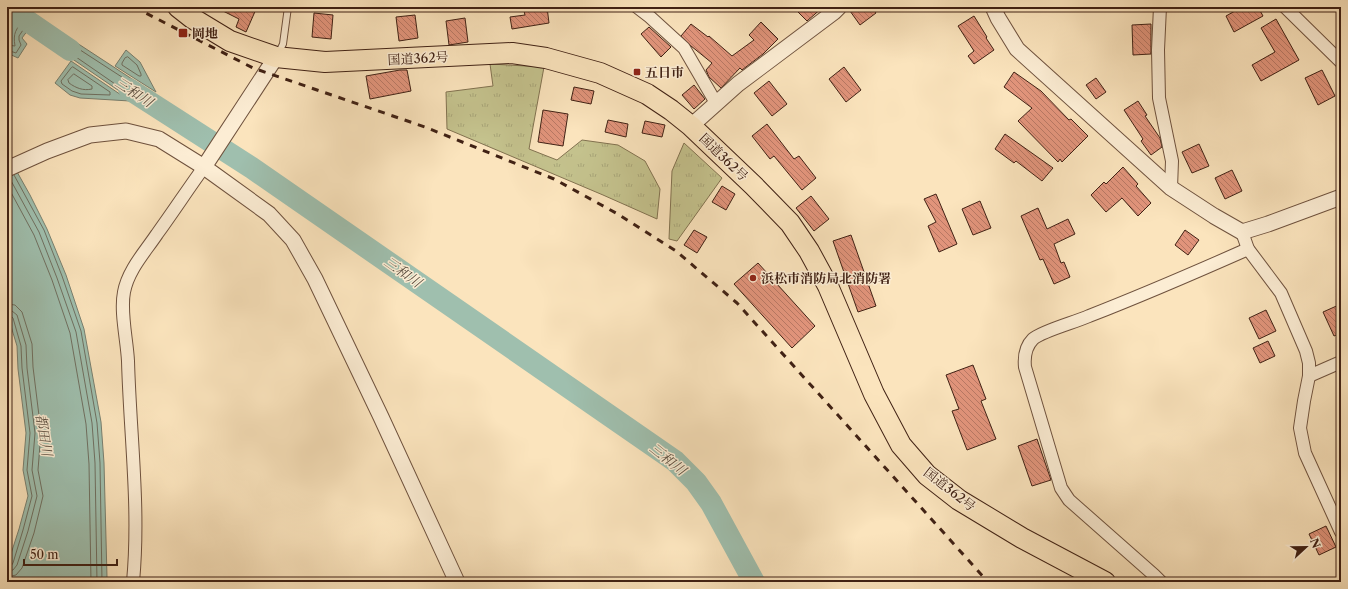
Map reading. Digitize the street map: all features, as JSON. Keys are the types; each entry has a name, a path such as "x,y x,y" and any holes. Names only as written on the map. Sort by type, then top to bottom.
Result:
{"highway":[{"name":"国道362号","path":"178,7 192,18 230,41 276,57 325,62 512,53 546,58 600,73 646,94 671,110 691,126 754,186 790,223 809,251 828,286 874,394 901,445 927,475 959,500 1022,538 1105,582"}],"street":[{"path":"637,7 684,48 716,103"},
{"path":"691,126 738,84 839,7"},
{"path":"994,7 998,18 1017,49 1171,188 1242,232 1248,249 1281,293 1306,351 1309,363 1309,376 1300,428 1305,453 1341,532"},
{"path":"1160,7 1158,50 1159,98 1172,161 1171,188"},
{"path":"1285,7 1341,62"},
{"path":"133,582 136,505 128,390 128,359 124,318 124,292 132,271 227,134 276,57"},
{"path":"7,169 47,151 90,135 126,131 159,139 206,163 269,214 293,240 314,279 380,417 456,582"},
{"path":"1242,232 1341,197"},
{"path":"1161,582 1069,500 1061,488 1025,367 1024,357 1033,339 1044,333 1160,288 1248,249"},
{"path":"1309,376 1341,362"}],"lane":[{"path":"276,57 283,44 288,7"}],"green space":[{"path":"490,64 544,67 529,149 557,160 582,140 618,145 645,161 660,189 657,219 447,129 446,92 493,86"},
{"path":"684,143 722,178 677,241 669,239 672,171"}],"water":[{"path":"7,7 35,7 32,12 41,18 32,31 28,30 22,38 27,44 18,58 7,53"},
{"path":"51,26 158,96 170,115 150,102 134,101 49,43 46,44 41,40"},
{"path":"126,50 140,62 156,92 115,66"},
{"path":"71,61 130,101 80,98 70,95 55,83"},
{"name":"都田川","path":"7,154 47,229 66,275 84,329 101,422 104,463 106,582 7,582 8,563 28,496 23,470 26,433 18,369 17,346 7,313"}],"building":[{"path":"215,7 257,7 246,32 236,27 239,19"},
{"path":"523,7 547,7 549,23 512,29 510,17 525,15"},
{"path":"793,7 823,7 807,21"},
{"path":"856,7 872,7 876,13 860,25 850,11"},
{"path":"1242,7 1258,7 1263,16 1234,32 1226,16"},
{"path":"314,13 333,15 331,39 312,37"},
{"path":"415,15 418,38 399,41 396,17"},
{"path":"974,16 994,50 974,64 968,56 974,51 958,26"},
{"path":"465,18 468,42 449,45 446,21"},
{"path":"1276,19 1299,60 1261,81 1252,65 1275,52 1261,28"},
{"path":"761,22 778,39 763,54 742,70 740,68 721,88 709,77 706,70 712,63 681,36 691,24 708,37 709,36 732,56 754,40 749,35"},
{"path":"1151,24 1151,54 1133,55 1132,25"},
{"path":"649,27 671,47 661,57 641,34"},
{"path":"844,67 861,90 846,102 829,79"},
{"path":"407,70 411,91 370,99 366,76"},
{"path":"1322,70 1335,96 1318,105 1305,78"},
{"path":"1014,72 1041,91 1069,120 1071,119 1088,136 1062,162 1060,159 1058,162 1018,121 1032,108 1004,87"},
{"path":"1096,78 1106,92 1096,99 1086,85"},
{"path":"769,81 787,104 772,116 754,93"},
{"path":"694,85 705,99 694,109 682,95"},
{"path":"574,87 594,91 591,104 571,100"},
{"path":"1138,101 1147,115 1145,116 1160,138 1162,147 1151,155 1141,141 1143,139 1124,110"},
{"path":"543,110 568,114 563,146 538,142"},
{"path":"608,120 628,124 626,137 605,132"},
{"path":"645,121 665,125 662,137 642,133"},
{"path":"767,124 794,159 799,156 816,178 802,190 774,156 770,159 752,136"},
{"path":"1005,134 1053,168 1042,181 1016,161 1014,163 995,149"},
{"path":"1199,144 1209,166 1192,173 1182,152"},
{"path":"1123,167 1138,184 1136,186 1151,203 1138,216 1122,198 1106,212 1091,195 1104,182 1106,184"},
{"path":"1232,170 1242,191 1225,199 1215,178"},
{"path":"722,186 735,194 726,210 712,202"},
{"path":"936,194 957,244 939,252 928,226 936,222 924,199"},
{"path":"811,196 829,219 814,231 796,208"},
{"path":"980,201 991,228 973,235 962,209"},
{"path":"1038,208 1047,229 1068,219 1075,234 1054,244 1061,263 1064,262 1070,277 1054,284 1043,259 1040,260 1021,216"},
{"path":"694,230 707,237 697,253 684,245"},
{"path":"1185,230 1199,240 1188,255 1175,245"},
{"path":"851,235 876,306 858,312 833,241"},
{"path":"758,263 815,326 792,348 734,284"},
{"path":"1341,304 1341,333 1334,336 1323,312"},
{"path":"1266,310 1276,331 1259,339 1249,318"},
{"path":"1268,341 1275,356 1260,363 1253,348"},
{"path":"973,365 986,399 981,401 996,439 967,450 952,411 959,409 946,375"},
{"path":"1037,439 1051,480 1032,486 1018,446"},
{"path":"1326,526 1336,547 1319,555 1309,534"}],"waterway":[{"name":"三和川","path":"7,7 70,50"},
{"name":"三和川","path":"129,89 252,168 675,461 696,482 711,503 754,582"}],"railway":[{"path":"134,7 253,68 425,127 554,179 616,213 676,251 737,303 988,582"}],"place":[{"name":"岡地","path":"183,33"},
{"name":"五日市","path":"637,72"},
{"name":"浜松市消防局北消防署","path":"753,278"}]}
